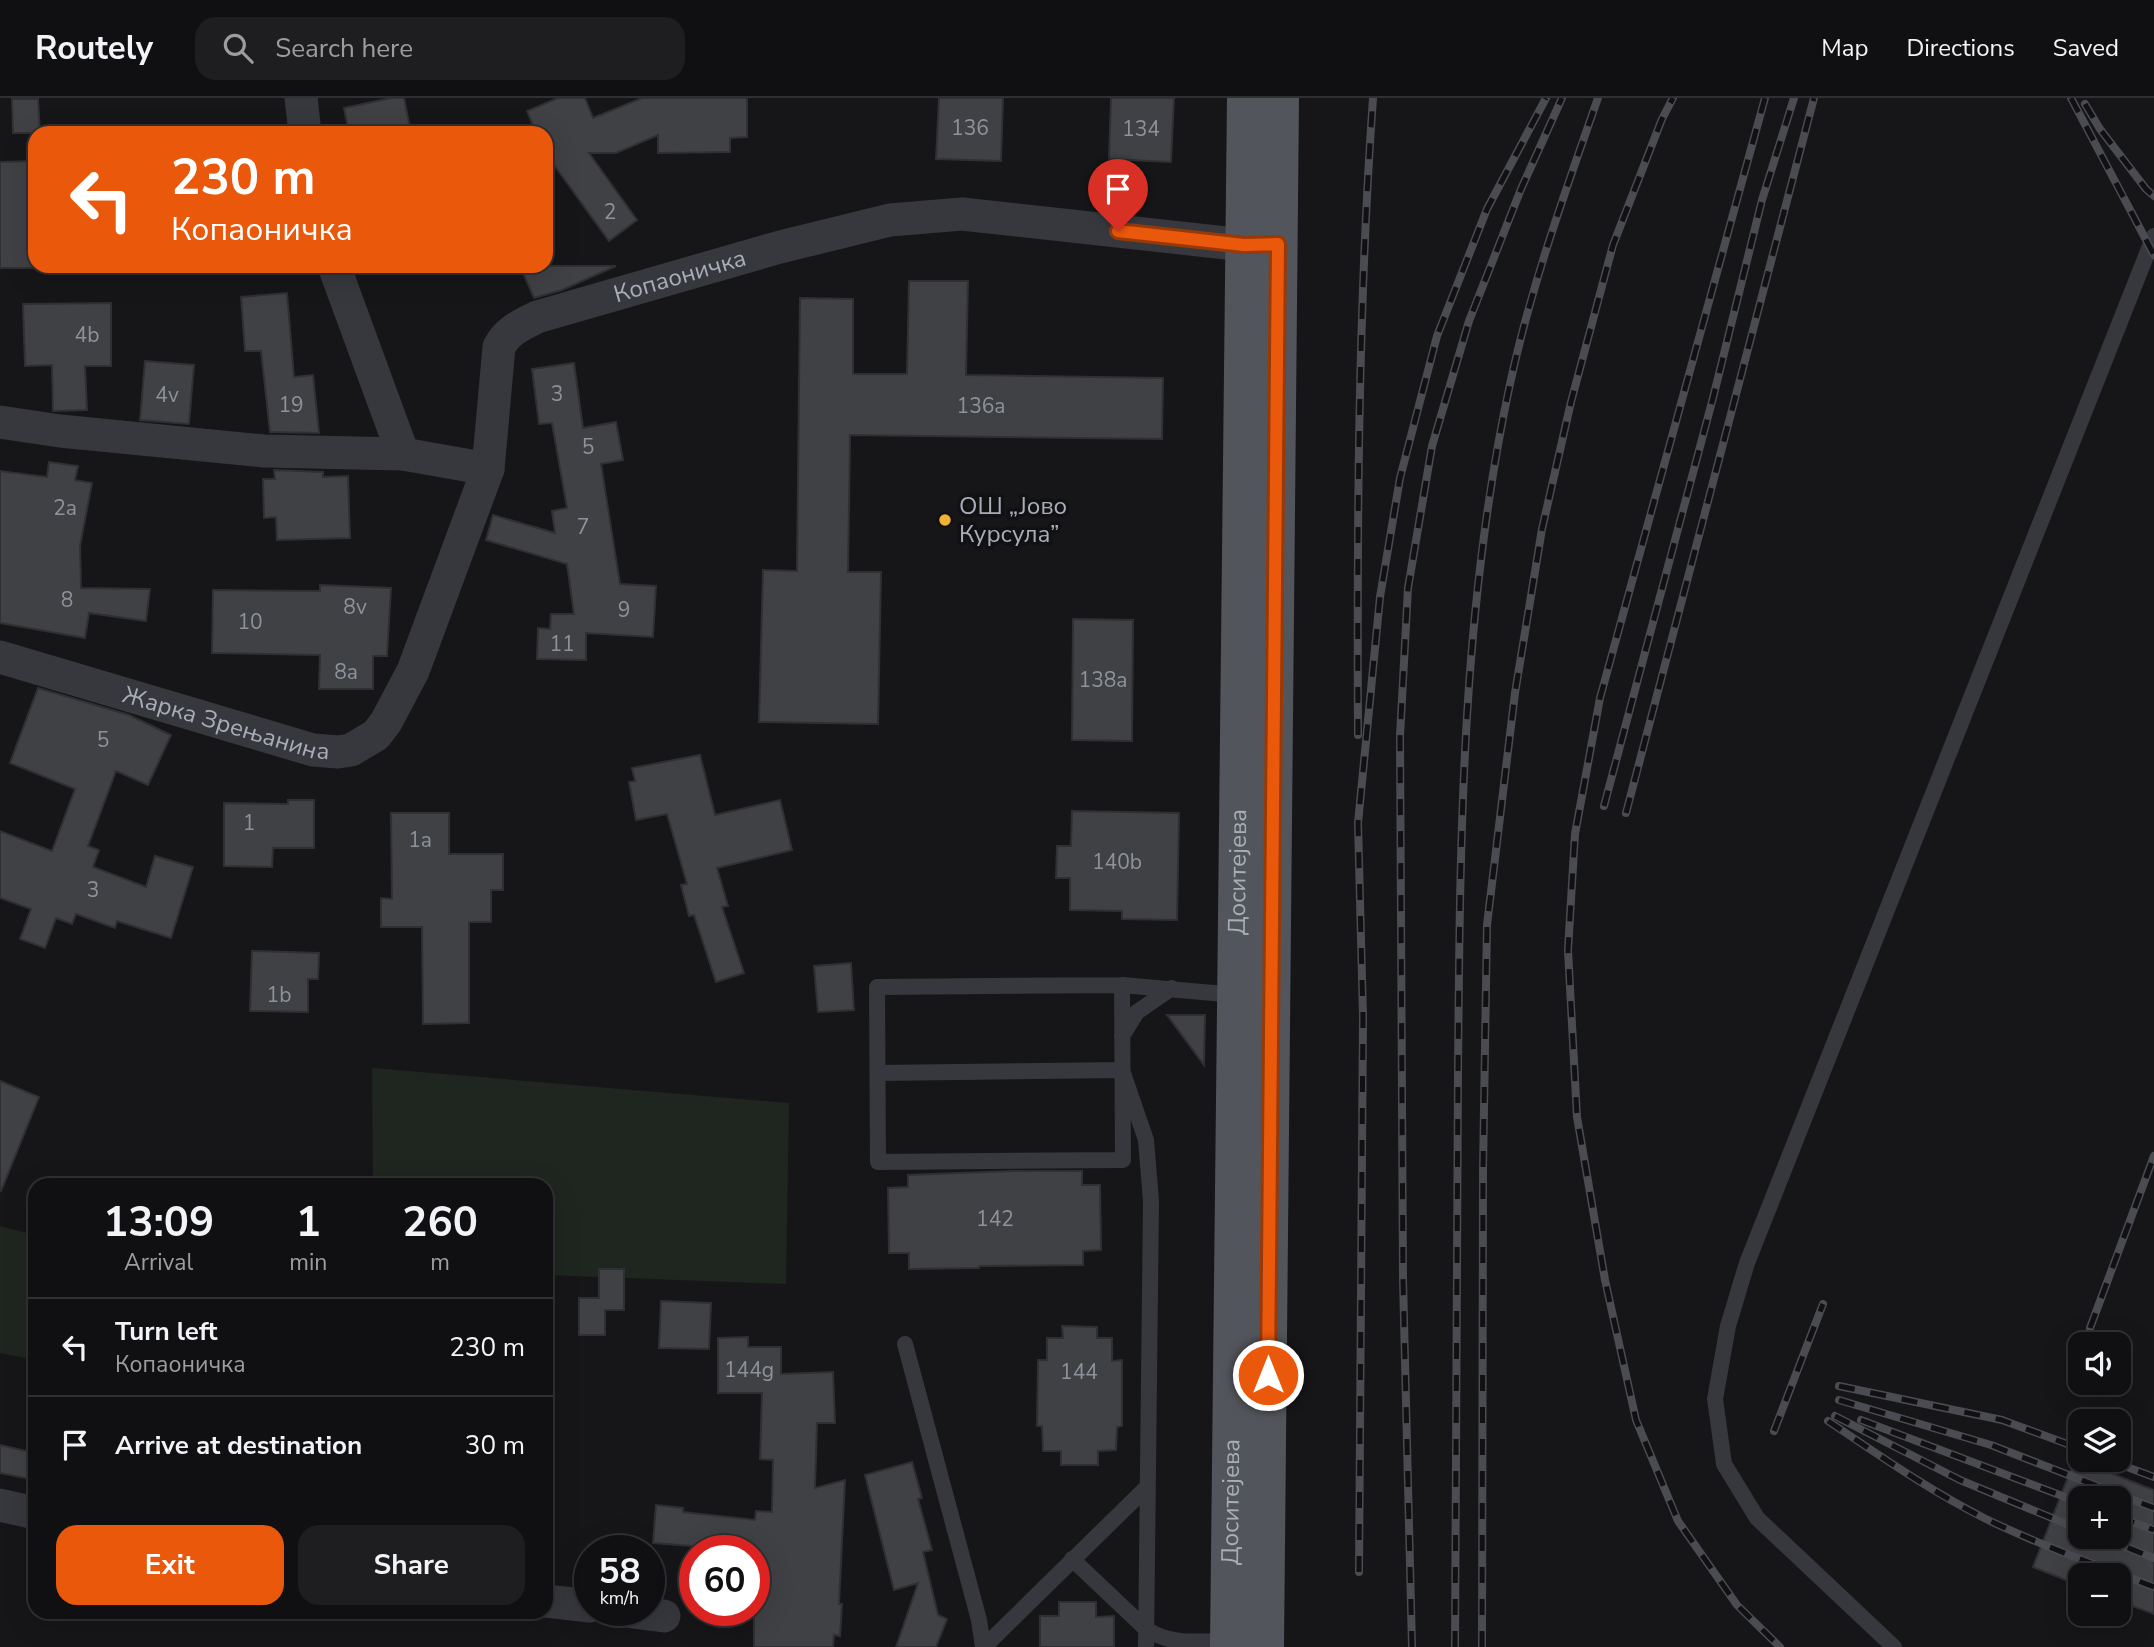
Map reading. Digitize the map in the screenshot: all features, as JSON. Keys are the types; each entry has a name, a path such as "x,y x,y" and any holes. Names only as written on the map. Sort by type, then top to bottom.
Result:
{"main road":[{"name":"Доситејева","path":"1241,1645 1261,245 1246,98"},
{"name":"Доситејева","path":"1241,1645 1236,995 1261,245 1280,98"}],"street":[{"path":"301,98 303,126"},
{"name":"Копаоничка","path":"488,469 499,347 504,336 537,317 780,247 890,220 962,214 1261,245"},
{"path":"337,273 404,454"},
{"path":"0,422 60,431 264,451 404,454 488,469"},
{"name":"Жарка Зрењанина","path":"0,657 313,750 351,750 376,735 386,722 413,671 488,469"},
{"path":"0,1505 28,1511"},
{"path":"553,1602 574,1604"}],"lane":[{"path":"1894,1647 1757,1518 1724,1464 1715,1399 1728,1326 1747,1263 2154,236"},
{"path":"1122,985 1123,1160 878,1162 877,987 1122,985 1236,995"},
{"path":"1122,1036 1137,1012 1172,988"},
{"path":"878,1073 1122,1070"},
{"path":"1122,1070 1146,1139 1152,1201 1146,1647"},
{"path":"905,1344 984,1647"},
{"path":"984,1647 1148,1486"},
{"path":"1072,1559 1146,1629 1167,1641 1241,1645"}],"shaded area":[{"path":"372,1068 789,1103 786,1284 553,1275 553,1178 373,1178"},
{"path":"0,1226 28,1233 28,1359 0,1353"}],"building":[{"path":"391,98 404,98 410,126 348,126 344,108"},
{"path":"558,98 585,98 593,118 642,98 747,98 747,137 730,138 730,152 658,153 658,135 616,153 589,153 637,220 609,241 553,164 553,126 533,126 527,111"},
{"path":"939,98 1003,98 1001,161 936,159"},
{"path":"1111,98 1174,98 1171,162 1109,159"},
{"path":"12,99 38,99 40,126 28,126 28,133 13,133"},
{"path":"28,161 28,268 0,268 0,162"},
{"path":"553,266 616,266 562,290 534,298 523,273 553,273"},
{"path":"909,281 968,281 966,375 1163,378 1162,439 850,435 848,572 881,572 878,724 759,722 763,570 797,571 800,298 853,299 853,374 907,374"},
{"path":"287,293 294,377 313,375 319,433 270,432 261,351 245,351 241,297"},
{"path":"111,303 111,366 85,366 87,410 53,411 52,365 25,366 23,304"},
{"path":"145,361 194,365 189,424 140,420"},
{"path":"574,363 583,428 616,422 623,460 601,464 620,584 656,586 653,637 586,633 586,660 537,659 538,628 550,629 551,614 574,614 567,564 486,540 493,515 555,533 552,511 567,508 552,423 539,424 532,369"},
{"path":"49,462 78,466 75,480 92,483 80,546 81,588 150,589 146,621 89,613 85,638 0,623 0,471 47,477"},
{"path":"274,470 323,472 323,477 348,476 350,538 277,540 276,517 264,518 263,479 275,479"},
{"path":"320,585 391,588 387,656 373,656 373,689 319,689 320,655 212,653 213,590 320,591"},
{"path":"1073,619 1133,620 1132,741 1072,740"},
{"path":"38,688 129,715 171,735 148,785 116,771 88,846 99,850 93,867 146,887 155,856 193,867 171,938 117,921 115,928 76,914 72,924 56,918 45,948 20,939 31,909 0,898 0,831 52,851 75,789 10,763"},
{"path":"700,755 715,815 780,800 792,850 717,868 728,906 722,907 744,973 716,982 694,915 689,916 681,885 687,884 667,814 636,820 629,782 635,781 632,768"},
{"path":"288,800 314,800 314,848 273,848 272,867 224,866 224,803 288,804"},
{"path":"1072,811 1179,813 1177,920 1122,919 1122,911 1070,910 1070,878 1056,878 1057,846 1071,846"},
{"path":"391,813 449,813 449,854 503,854 503,890 491,890 491,922 469,922 469,1023 423,1024 422,927 381,927 381,898 392,899"},
{"path":"252,951 319,953 318,979 308,979 308,1012 250,1011"},
{"path":"851,963 854,1010 818,1012 814,966"},
{"path":"1167,1015 1205,1015 1204,1065"},
{"path":"0,1081 39,1097 1,1191 0,1190"},
{"path":"1082,1171 1082,1185 1100,1185 1101,1250 1083,1251 1083,1265 909,1269 909,1253 889,1253 888,1188 908,1187 908,1175"},
{"path":"599,1269 624,1269 624,1310 605,1310 605,1335 579,1335 579,1298 599,1298"},
{"path":"661,1301 711,1303 709,1349 659,1348"},
{"path":"1062,1326 1097,1327 1097,1338 1112,1338 1112,1361 1122,1360 1122,1426 1117,1427 1116,1450 1098,1451 1098,1465 1061,1465 1061,1451 1043,1451 1042,1426 1037,1426 1038,1360 1047,1360 1047,1338 1063,1338"},
{"path":"748,1337 748,1347 781,1347 781,1374 833,1372 835,1423 817,1423 815,1488 845,1480 840,1636 834,1635 833,1647 754,1647 754,1626 770,1626 770,1535 679,1535 679,1545 665,1544 665,1535 654,1535 656,1505 683,1508 683,1512 755,1520 756,1511 772,1512 773,1460 760,1459 762,1393 718,1393 718,1338"},
{"path":"0,1445 28,1451 28,1479 0,1473"},
{"path":"912,1462 922,1498 918,1499 932,1550 923,1552 938,1615 947,1619 936,1647 896,1647 918,1583 894,1590 865,1475"},
{"path":"2070,1472 2108,1472 2154,1490 2154,1614 2131,1605 2131,1563 2068,1563 2068,1581 2033,1567"},
{"path":"1059,1602 1096,1602 1096,1617 1114,1616 1114,1647 1040,1647 1040,1616 1059,1616"}],"railway":[{"path":"1358,735 1359,416 1373,98"},
{"path":"1359,1572 1363,1016 1358,823 1380,597 1400,478 1437,336 1487,209 1546,98"},
{"path":"1412,1647 1403,1279 1400,736 1408,588 1432,446 1469,321 1521,189 1562,98"},
{"path":"1455,1647 1460,899 1466,727 1473,641 1481,555 1494,470 1518,347 1538,275 1598,98"},
{"path":"1482,1647 1483,1170 1487,925 1515,693 1542,529 1571,402 1613,245 1662,119 1673,98"},
{"path":"1765,98 1600,698 1575,834 1568,950 1577,1117 1605,1280 1636,1420 1678,1521 1737,1605 1780,1647"},
{"path":"1604,806 1713,398 1762,200 1794,98"},
{"path":"1626,813 1814,98"},
{"path":"2071,98 2154,255"},
{"path":"2085,104 2100,129 2154,196"},
{"path":"2090,1328 2154,1156"},
{"path":"1774,1431 1823,1304"},
{"path":"1839,1386 2002,1420 2068,1444"},
{"path":"1839,1400 1991,1445 2154,1508"},
{"path":"1835,1416 1960,1480 2068,1525"},
{"path":"1861,1420 2068,1498"},
{"path":"1828,1421 1924,1484 1984,1518 2047,1546 2154,1587"},
{"path":"2131,1468 2154,1477"},
{"path":"2131,1521 2154,1530"},
{"path":"2131,1549 2154,1558"}],"place":[{"name":"ОШ „Јово Курсула”","path":"945,520"}],"route":[{"path":"1118,231 1244,245 1278,244 1268,1375"}]}
